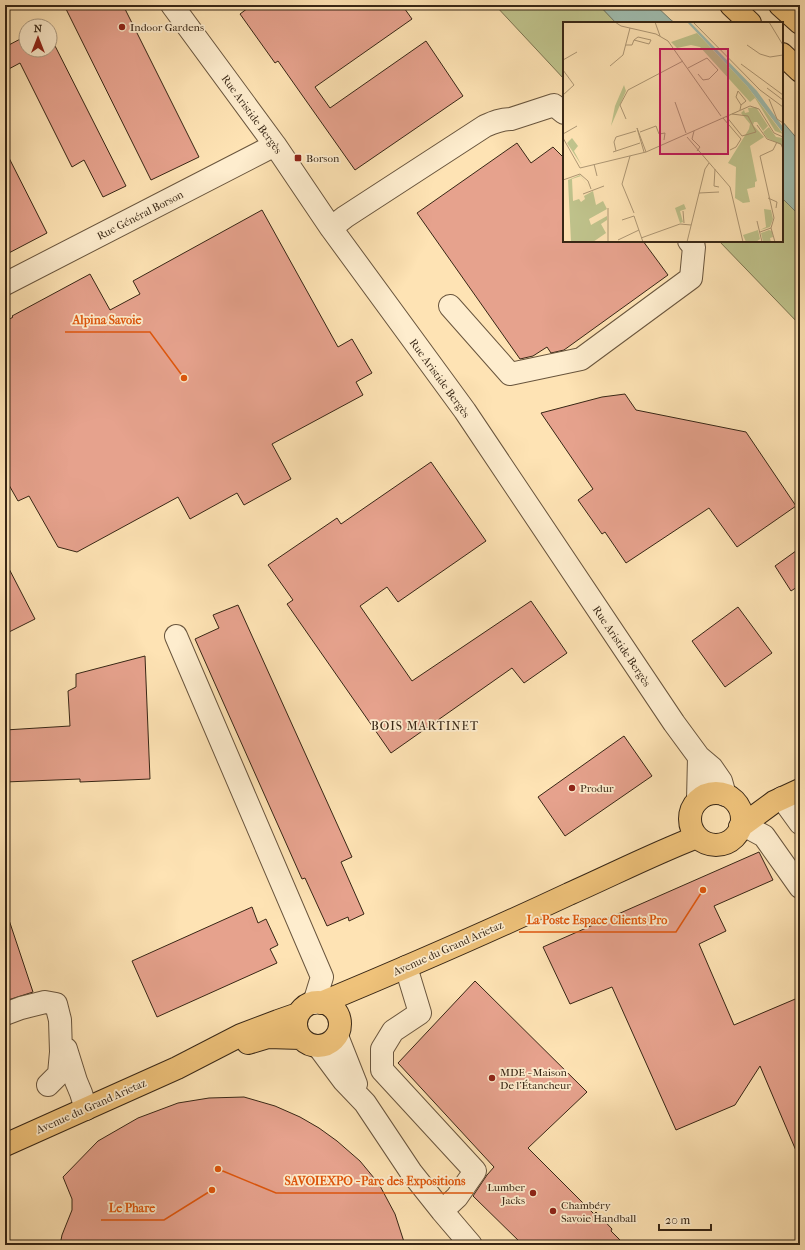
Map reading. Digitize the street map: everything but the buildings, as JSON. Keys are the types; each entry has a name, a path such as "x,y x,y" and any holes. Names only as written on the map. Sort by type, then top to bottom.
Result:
{"main road":[{"path":"731,5 749,22"},
{"path":"780,5 800,23"},
{"path":"783,55 800,71"},
{"path":"730,798 740,810 742,818 736,835 730,841 721,844 704,842 695,818 705,795 713,793 730,798 785,797"},
{"path":"740,827 785,797"},
{"name":"Avenue du Grand Arietaz","path":"5,1145 177,1068 242,1035 367,984 562,898 658,852 695,818"},
{"path":"324,1036 361,997 367,984"},
{"path":"328,1005 334,1009 338,1015 324,1036 296,1027 296,1020 311,1007 328,1005"},
{"name":"Avenue du Grand Arietaz","path":"177,1068 245,1043 268,1037 324,1036"}],"street":[{"name":"Rue Aristide Bergès","path":"172,5 275,146 331,228 466,411 674,723 699,757 712,768 718,776 730,798"},
{"path":"331,228 345,217 485,126 496,121 511,119 554,105 563,111"},
{"name":"Rue Général Borson","path":"5,284 275,146"},
{"path":"450,306 510,374 581,359 691,278 694,247 690,242"},
{"path":"176,636 322,977 311,1007"},
{"path":"695,818 699,757"},
{"path":"785,797 800,823"},
{"path":"740,827 751,829 764,836 800,887"},
{"path":"406,967 420,1014 393,1032 382,1049 382,1070 476,1171 457,1197 442,1211"},
{"path":"5,1014 45,1002 56,1004 60,1020 62,1052 59,1074 48,1085"},
{"path":"61,1034 86,1109"},
{"path":"324,1036 344,1082 365,1103 411,1172 471,1245"}],"green space":[{"path":"495,5 599,5 615,22 563,22 563,78"},
{"path":"783,199 800,216 800,325 720,242 783,242"}],"shaded area":[{"path":"599,5 655,5 674,22 615,22"},
{"path":"783,122 800,142 800,216 783,199"}],"place":[{"name":"Indoor Gardens","path":"122,27"},
{"name":"Borson","path":"298,158"},
{"name":"Alpina Savoie","path":"184,378"},
{"name":"Produr","path":"572,788"},
{"name":"La Poste Espace Clients Pro","path":"703,890"},
{"name":"MDE - Maison De l'Étancheur","path":"492,1078"},
{"name":"SAVOIEXPO - Parc des Expositions","path":"218,1169"},
{"name":"Le Phare","path":"212,1190"},
{"name":"Lumber Jacks","path":"533,1193"},
{"name":"Chambéry Savoie Handball","path":"553,1211"}],"district":[{"name":"BOIS MARTINET","path":"425,726"}]}
